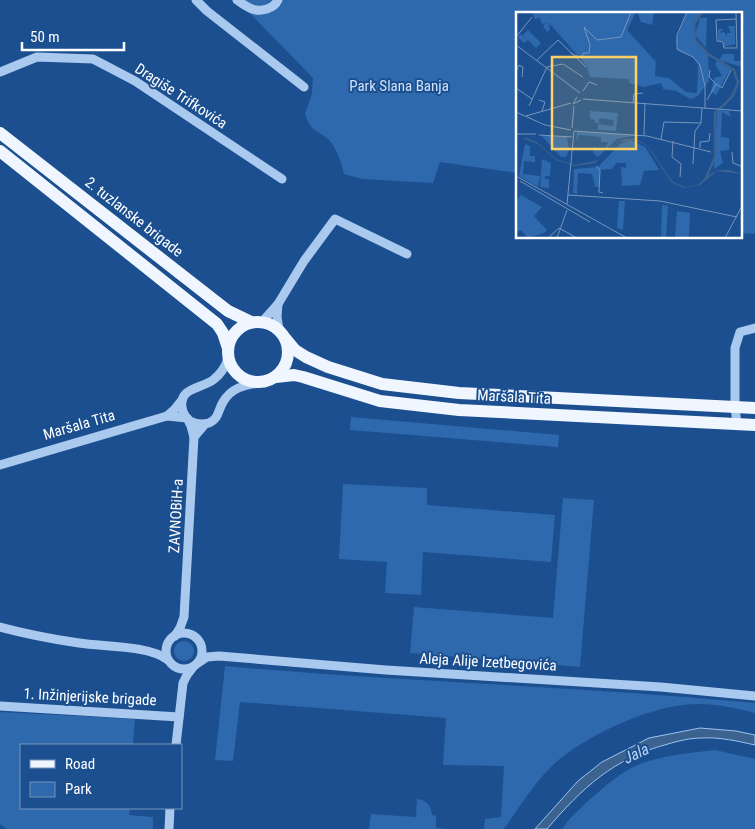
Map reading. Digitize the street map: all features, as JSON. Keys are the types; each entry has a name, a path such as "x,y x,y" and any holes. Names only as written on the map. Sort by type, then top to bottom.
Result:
{"main road":[{"name":"2. tuzlanske brigade","path":"0,132 228,311 257,322"},
{"name":"2. tuzlanske brigade","path":"0,151 217,324 223,333 228,353"},
{"path":"257,322 271,325 282,334 288,346 287,363 283,371 276,376 268,381 258,383 248,381 239,376 232,368 228,353 230,339 235,332 257,322"},
{"name":"Maršala Tita","path":"282,334 296,350 306,357 328,368 363,380 382,384 459,393 755,408"},
{"name":"Maršala Tita","path":"276,376 294,375 303,377 380,401 459,410 755,425"},
{"path":"459,393 459,410"}],"street":[{"path":"196,0 206,11 304,87"},
{"path":"236,0 252,9 272,8 276,6 278,0"},
{"name":"Dragiše Trifkovića","path":"0,72 20,62 37,57 93,59 135,81 282,178"},
{"path":"257,322 278,304 304,262 335,219 407,254"},
{"path":"278,304 277,317 282,334"},
{"path":"736,424 735,348 740,332 755,328"},
{"path":"167,416 190,390 208,383 220,374 224,369 228,353"},
{"path":"194,437 205,424 216,418 223,402 233,390 243,385 258,383"},
{"path":"183,400 184,413 194,437"},
{"path":"167,416 187,418 192,422 205,424"},
{"name":"Maršala Tita","path":"0,465 167,416"},
{"name":"ZAVNOBiH-a","path":"173,637 180,628 184,617 194,437"},
{"path":"184,617 188,629 209,650 219,656"},
{"path":"0,627 34,636 150,650 162,655 170,662 180,674 183,683"},
{"path":"150,650 160,647 173,637 186,633 198,640 202,653 186,675 183,683 176,744"},
{"path":"173,637 166,649 170,662 182,669 195,665 207,657 219,656"},
{"name":"Aleja Alije Izetbegovića","path":"219,656 386,670 661,687 755,696"},
{"name":"1. Inžinjerijske brigade","path":"0,706 179,717"},
{"path":"169,829 170,809"}],"green space":[{"name":"Park Slana Banja","path":"237,0 755,0 755,234 742,233 742,12 516,12 516,173 440,162 433,183 362,179 344,174 332,144 325,136 312,128 305,114 312,93 313,78"},
{"path":"351,417 559,435 558,447 350,430"},
{"path":"343,484 427,488 427,505 555,515 551,562 423,552 421,595 385,593 387,562 339,559"},
{"path":"563,498 594,500 580,667 410,653 414,607 553,618"},
{"path":"184,641 191,644 194,651 191,658 184,661 177,658 174,651 177,644"},
{"path":"225,666 689,697 755,703 755,713 719,706 692,704 650,712 612,727 577,746 550,768 537,782 504,829 484,829 485,819 501,817 504,766 443,765 446,718 240,702 233,761 215,760"},
{"path":"0,712 135,719 133,744 20,744 20,809 130,809 129,815 153,817 153,829 7,829 0,824"},
{"path":"715,750 755,759 755,829 562,829 588,801 612,780 637,765 659,758"},
{"path":"417,799 426,802 431,809 432,815 436,816 436,828 446,829 369,829 371,814 416,817"}],"water":[{"name":"Jala","path":"700,728 736,731 755,735 755,745 722,739 698,738 649,750 631,757 600,776 573,800 547,829 535,829 578,781 602,762 649,738"}]}
